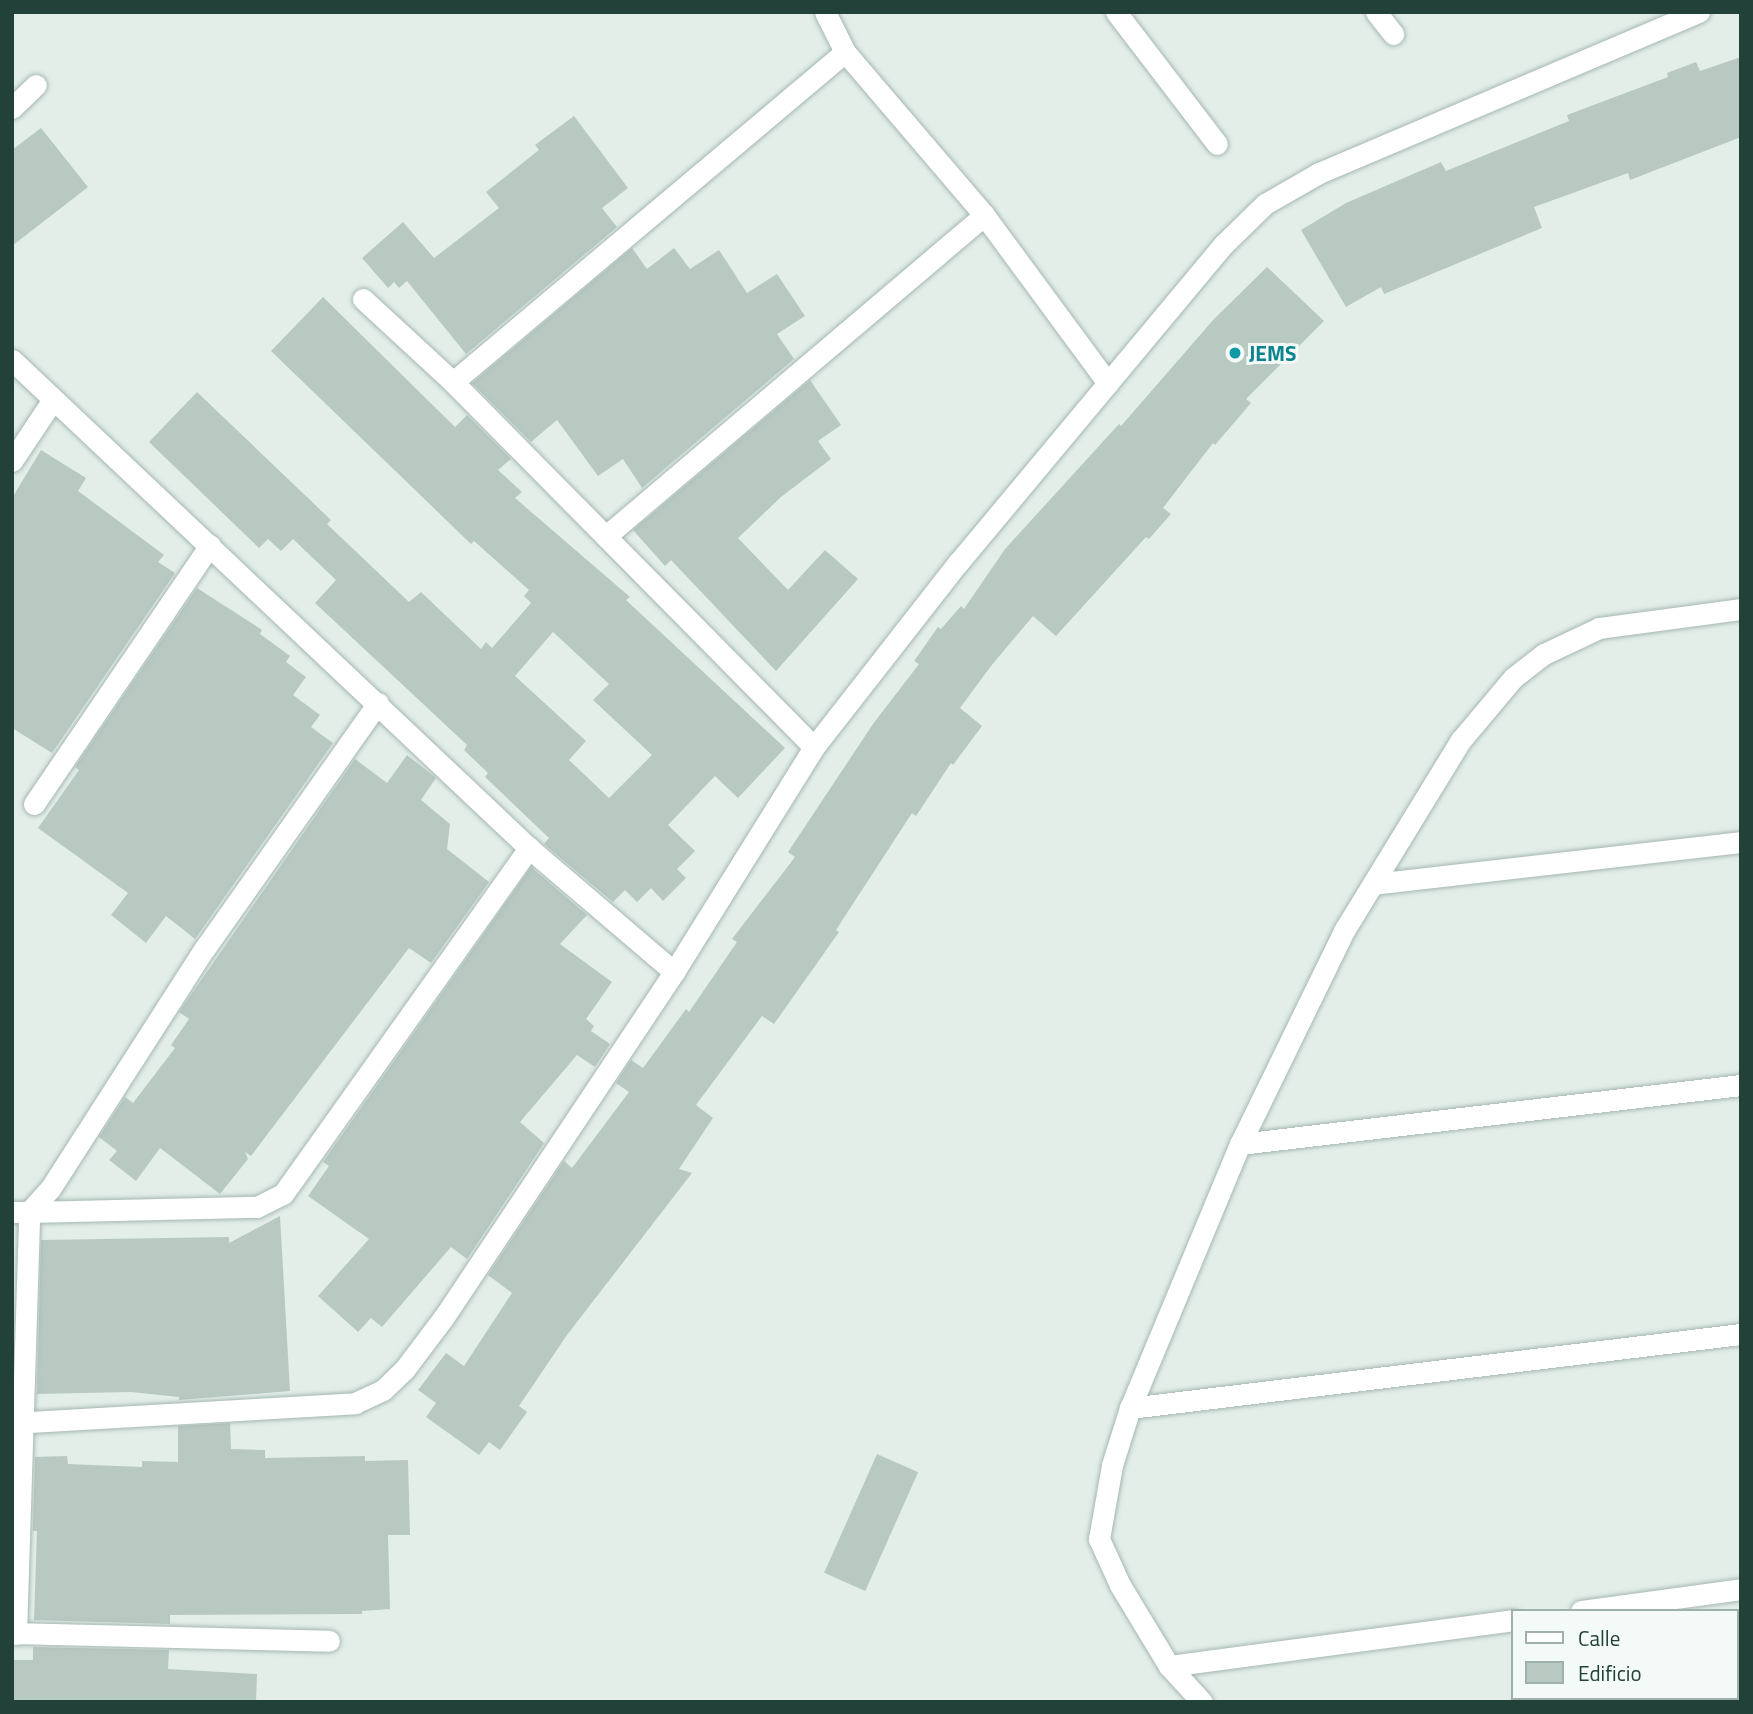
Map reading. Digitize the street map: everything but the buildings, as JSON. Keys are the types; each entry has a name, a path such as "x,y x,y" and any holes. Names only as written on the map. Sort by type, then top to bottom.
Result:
{"street":[{"path":"825,12 845,52 984,215 1108,383"},
{"path":"1116,12 1217,144"},
{"path":"1376,12 1393,34"},
{"path":"16,1423 355,1403 383,1390 404,1370 444,1317 674,972 814,747 958,563 1223,245 1265,204 1319,173 1699,12"},
{"path":"453,382 845,52"},
{"path":"12,108 36,85"},
{"path":"606,536 984,215"},
{"path":"363,299 453,382 814,747"},
{"path":"12,360 52,401 210,544 529,848 674,972"},
{"path":"12,461 52,401"},
{"path":"34,804 210,544"},
{"path":"1202,1702 1168,1666 1120,1585 1099,1539 1112,1465 1130,1408 1240,1144 1345,929 1461,740 1513,678 1544,654 1599,628 1741,609"},
{"path":"21,1212 50,1189 205,948 378,703"},
{"path":"1373,884 1741,842"},
{"path":"21,1212 257,1207 283,1195 529,848"},
{"path":"1240,1144 1741,1085"},
{"path":"21,1212 14,1634 329,1641"},
{"path":"1130,1408 1741,1334"},
{"path":"1596,1609 1741,1589"},
{"path":"1168,1666 1512,1620"}],"place":[{"name":"JEMS","path":"1235,353"}]}
